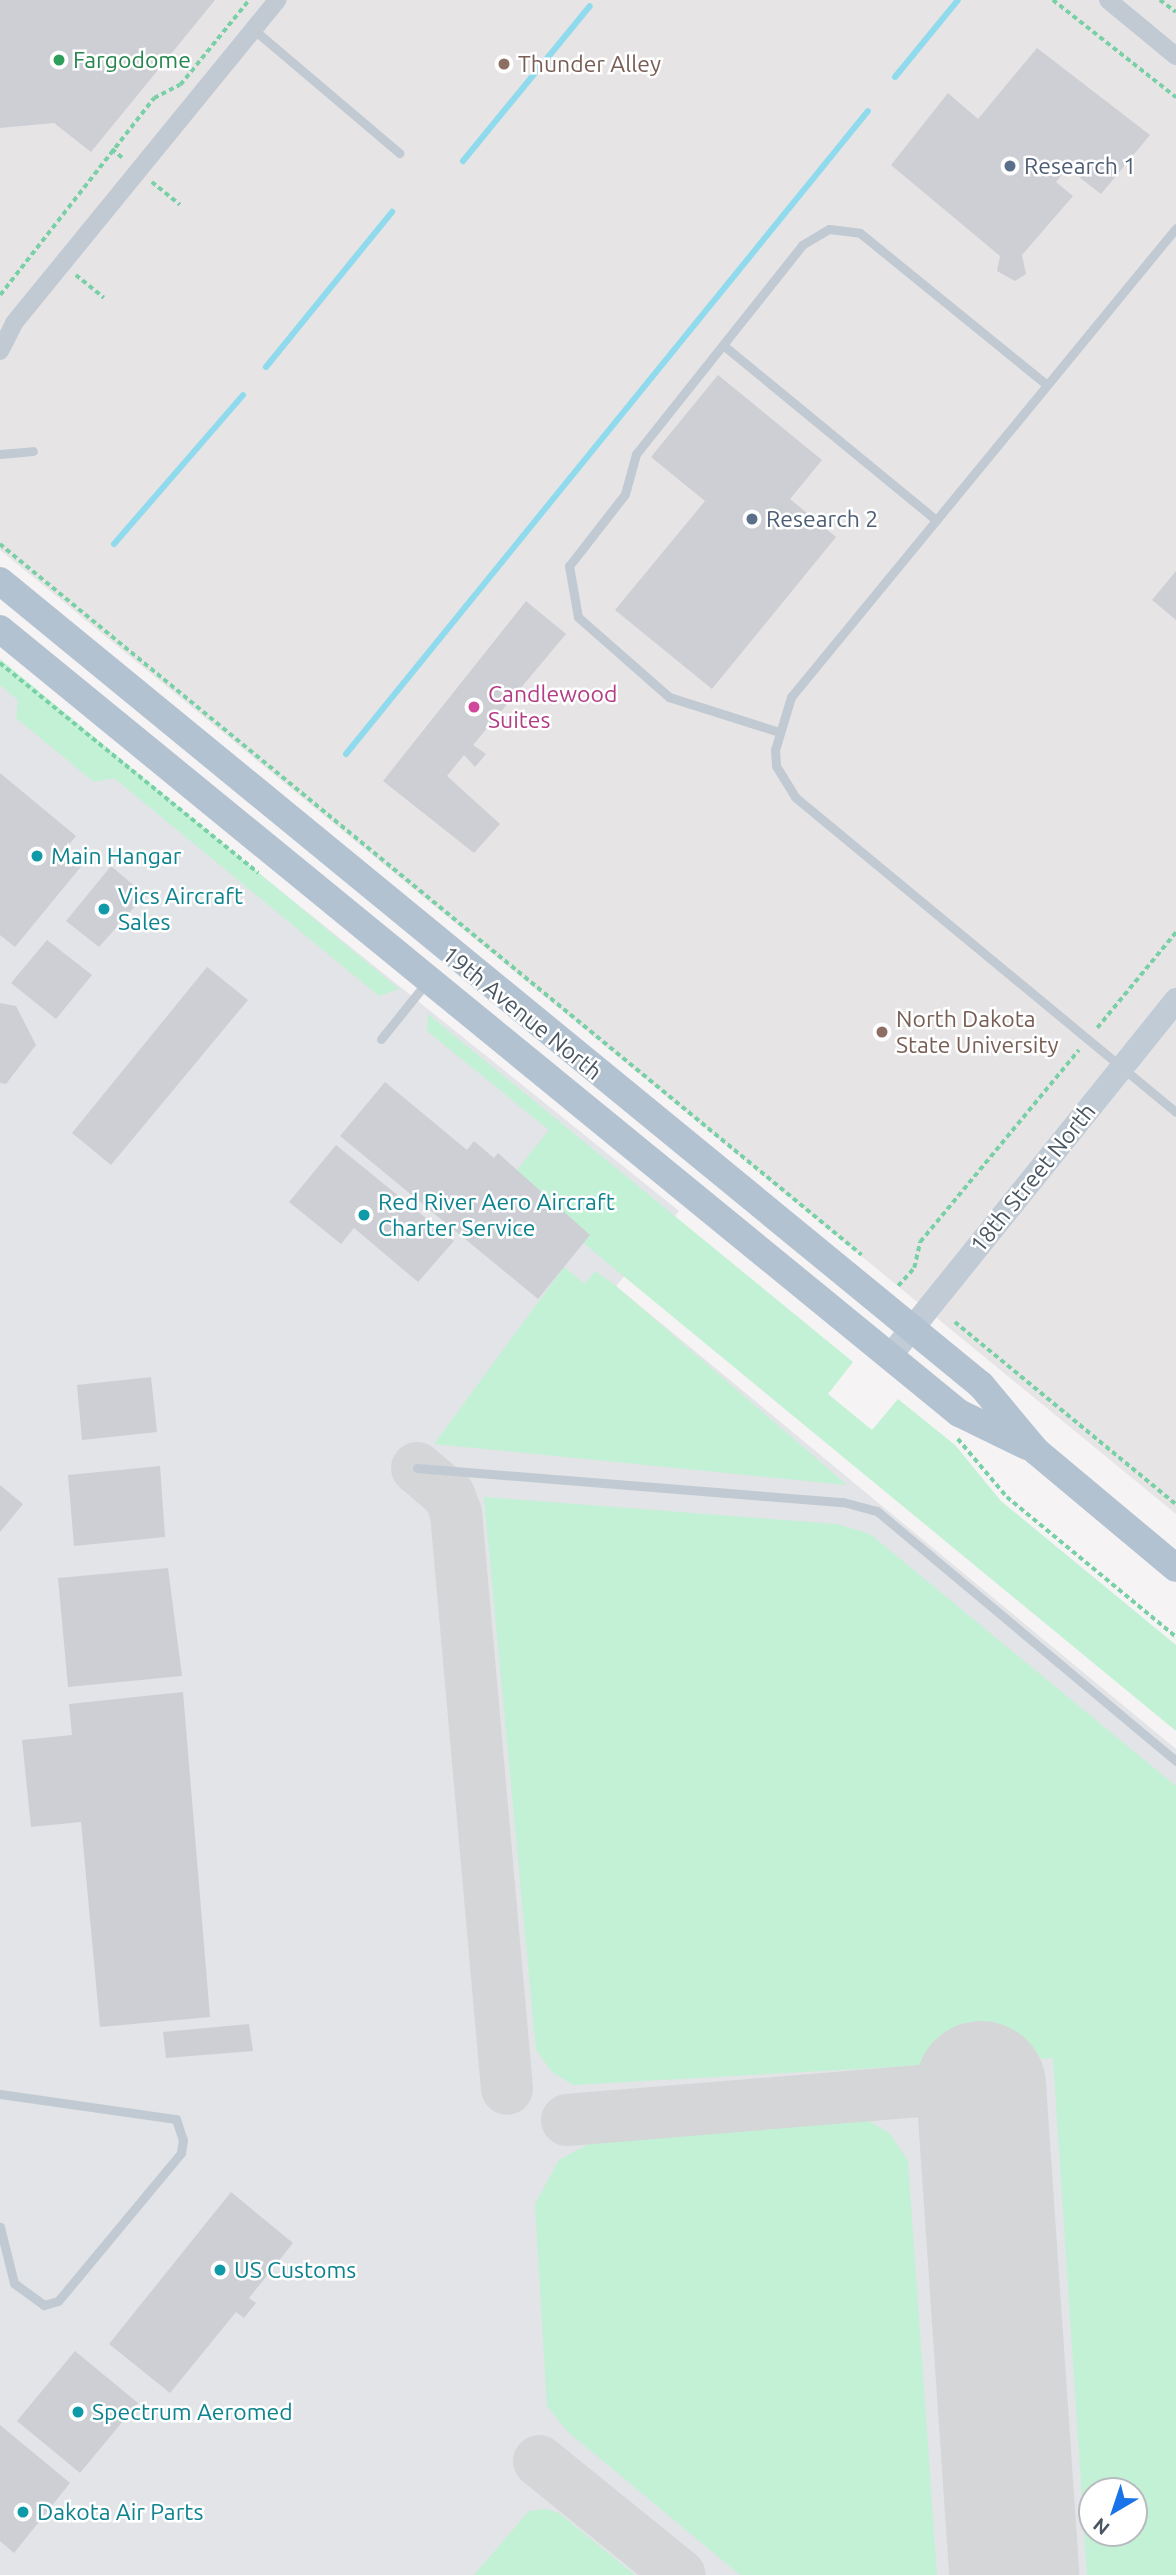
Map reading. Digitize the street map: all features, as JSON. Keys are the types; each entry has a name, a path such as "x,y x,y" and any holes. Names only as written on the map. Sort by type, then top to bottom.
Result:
{"main road":[{"name":"19th Avenue North","path":"0,581 981,1385 1036,1451 1176,1568"},
{"name":"19th Avenue North","path":"0,629 431,976 959,1413 1036,1451"}],"street":[{"path":"0,351 14,323 277,0"},
{"path":"1108,0 1176,56"},
{"name":"18th Street North","path":"890,1356 1176,1000"}],"lane":[{"path":"253,29 399,153"},
{"path":"776,732 668,696 591,633 570,601 567,580 569,566 625,494 636,454 802,244 815,233 844,228 860,233 1047,385"},
{"path":"1176,228 791,697 776,732 776,766 795,797 1176,1112"},
{"path":"723,345 936,520"},
{"path":"0,454 33,451"},
{"path":"380,1039 431,976"},
{"path":"417,1468 843,1502 877,1511 1176,1761"},
{"path":"0,2094 176,2119 183,2140 181,2153 58,2301 44,2305 14,2283 0,2227"}],"path":[{"path":"0,295 154,98 180,85 249,0"},
{"path":"1053,0 1176,97"},
{"path":"1160,0 1176,12"},
{"path":"0,544 872,1266"},
{"path":"0,663 270,883"},
{"path":"890,1285 903,1283 920,1242 1176,932"},
{"path":"955,1322 1176,1504"}],"shaded area":[{"name":"North Dakota State University","path":"0,0 1176,0 1176,1514 0,550"},
{"path":"0,665 679,1211 616,1286 1176,1749 1176,2575 0,2575"}],"green space":[{"path":"0,659 399,989 379,996 114,778 94,782 16,718 18,700 0,685"},
{"path":"428,1014 853,1362 828,1394 872,1430 898,1399 955,1445 1001,1501 1176,1645 1176,1731 508,1181 549,1130 427,1031"},
{"path":"564,1267 585,1284 595,1271 616,1286 847,1485 434,1444"},
{"path":"484,1497 837,1524 870,1534 1176,1786 1176,2575 1087,2575 1085,2547 1148,2547 1148,2477 1081,2477 1053,2058 573,2085 552,2072 536,2050"},
{"path":"868,2120 890,2134 908,2161 937,2575 740,2575 567,2431 547,2406 535,2204 559,2160 602,2137"},
{"path":"545,2509 559,2513 635,2575 474,2575 529,2511"}],"building":[{"name":"Fargodome","path":"0,0 215,0 91,152 54,123 0,128"},
{"name":"Research 1","path":"1037,48 1150,135 1101,194 1067,168 1056,182 1073,196 1022,255 1026,274 1015,281 997,271 1000,256 891,165 948,93 978,119"},
{"name":"Research 2","path":"718,375 822,460 790,499 836,537 712,689 615,610 705,501 651,457"},
{"path":"1176,571 1176,620 1152,600"},
{"name":"Candlewood Suites","path":"526,601 566,634 473,745 486,754 475,767 464,755 447,776 500,824 474,853 383,781"},
{"name":"Main Hangar","path":"0,773 76,836 66,848 84,863 15,947 0,935"},
{"name":"Vics Aircraft Sales","path":"111,866 145,895 99,947 66,921"},
{"path":"47,940 92,975 56,1019 11,983"},
{"path":"207,967 248,1000 111,1165 72,1133"},
{"path":"0,1003 16,1006 36,1045 6,1084 0,1083"},
{"path":"385,1082 467,1150 474,1141 494,1158 498,1153 590,1235 538,1299 340,1136"},
{"name":"Red River Aero Aircraft Charter Service","path":"336,1145 454,1241 418,1282 354,1228 341,1244 289,1202"},
{"path":"151,1377 157,1432 82,1440 77,1385"},
{"path":"160,1466 165,1537 74,1546 68,1475"},
{"path":"0,1485 23,1504 0,1532"},
{"path":"168,1568 182,1676 68,1687 58,1578"},
{"path":"183,1692 210,2017 100,2027 81,1822 31,1827 22,1740 72,1735 69,1704"},
{"path":"249,2024 253,2051 166,2058 163,2032"},
{"name":"US Customs","path":"231,2192 293,2243 249,2298 256,2303 244,2318 236,2312 170,2393 109,2344"},
{"name":"Spectrum Aeromed","path":"75,2351 138,2403 80,2473 17,2421"},
{"name":"Dakota Air Parts","path":"0,2425 70,2483 14,2553 0,2541"}],"waterway":[{"path":"895,77 958,0"},
{"path":"463,161 590,6"},
{"path":"346,754 868,111"},
{"path":"266,367 392,212"},
{"path":"114,544 243,395"}],"taxiway":[{"path":"417,1468 449,1495 456,1513 507,2089"},
{"path":"567,2120 981,2086"},
{"path":"539,2461 680,2575"}],"runway":[{"path":"981,2086 1014,2575"}],"place":[{"name":"Fargodome","path":"59,60"},
{"name":"Thunder Alley","path":"504,64"},
{"name":"Research 1","path":"1010,166"},
{"name":"Research 2","path":"752,519"},
{"name":"Candlewood Suites","path":"474,707"},
{"name":"Main Hangar","path":"37,856"},
{"name":"Vics Aircraft Sales","path":"104,909"},
{"name":"North Dakota State University","path":"882,1032"},
{"name":"Red River Aero Aircraft Charter Service","path":"364,1215"},
{"name":"US Customs","path":"220,2270"},
{"name":"Spectrum Aeromed","path":"78,2412"},
{"name":"Dakota Air Parts","path":"23,2512"}]}
